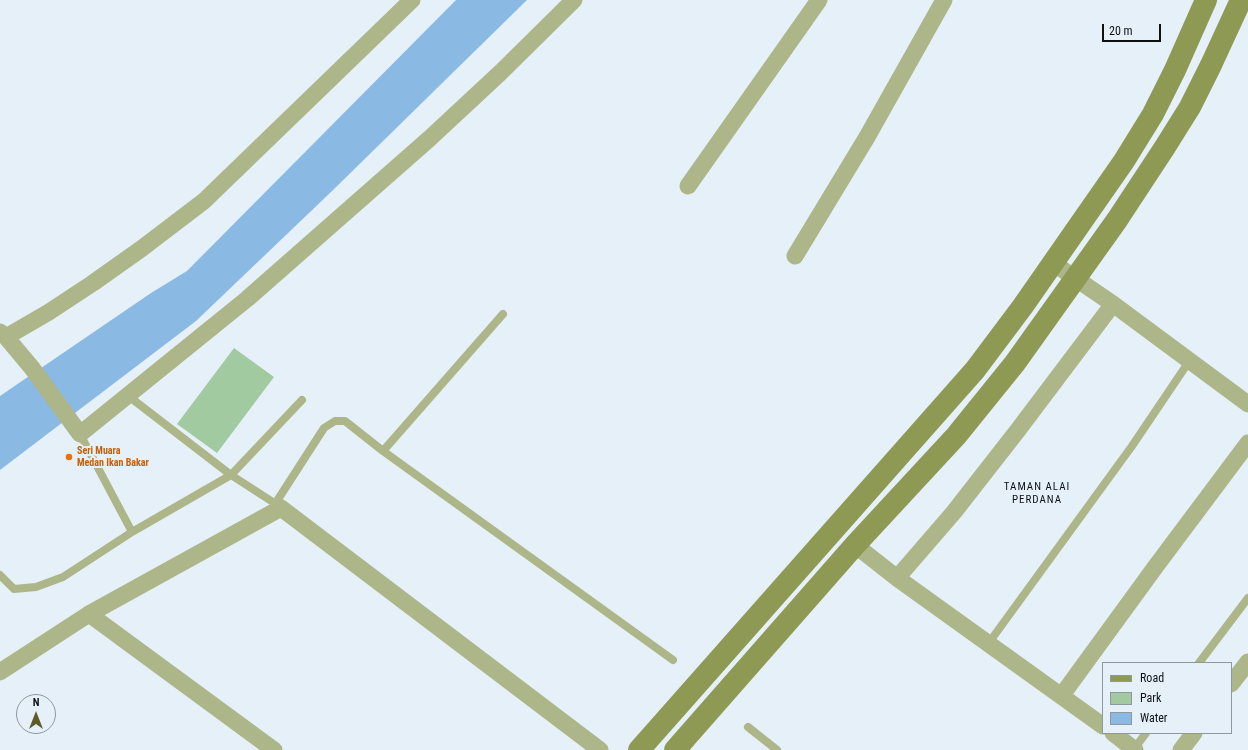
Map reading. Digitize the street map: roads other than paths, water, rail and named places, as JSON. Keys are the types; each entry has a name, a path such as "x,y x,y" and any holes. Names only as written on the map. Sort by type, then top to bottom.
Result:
{"street":[{"path":"412,0 204,201 93,283 49,312 3,335 32,368 75,428 127,396 247,299 429,139 500,74 574,0"},
{"path":"688,186 819,0"},
{"path":"795,256 867,137 944,0"},
{"path":"639,750 975,370 1053,263 1124,160 1153,114 1175,70 1206,0"},
{"path":"675,750 855,545 956,436 1015,363 1121,214 1190,107 1241,0"},
{"path":"1053,263 1113,304 1248,404"},
{"path":"897,578 958,507 1113,304"},
{"path":"1062,695 1248,443"},
{"path":"0,672 88,614 278,506 600,750"},
{"path":"855,545 897,578 988,644 1062,695 1102,725"},
{"path":"88,614 274,750"},
{"path":"1232,683 1248,662"},
{"path":"1114,734 1135,749"},
{"path":"1181,750 1193,734"}],"lane":[{"path":"383,451 503,314"},
{"path":"988,644 1127,452 1190,360"},
{"path":"127,396 231,475 278,506 324,428 335,421 345,421 383,451 673,660"},
{"path":"0,575 14,589 36,587 63,578 132,532 231,475 302,400"},
{"path":"75,428 132,532"},
{"path":"1200,662 1248,598"},
{"path":"748,727 776,750"},
{"path":"1135,749 1145,734"}],"water":[{"path":"456,0 527,0 331,192 196,321 0,470 0,396 151,293 187,271"}],"place":[{"name":"Seri Muara Medan Ikan Bakar","path":"69,457"}],"district":[{"name":"TAMAN ALAI PERDANA","path":"1037,493"}]}
